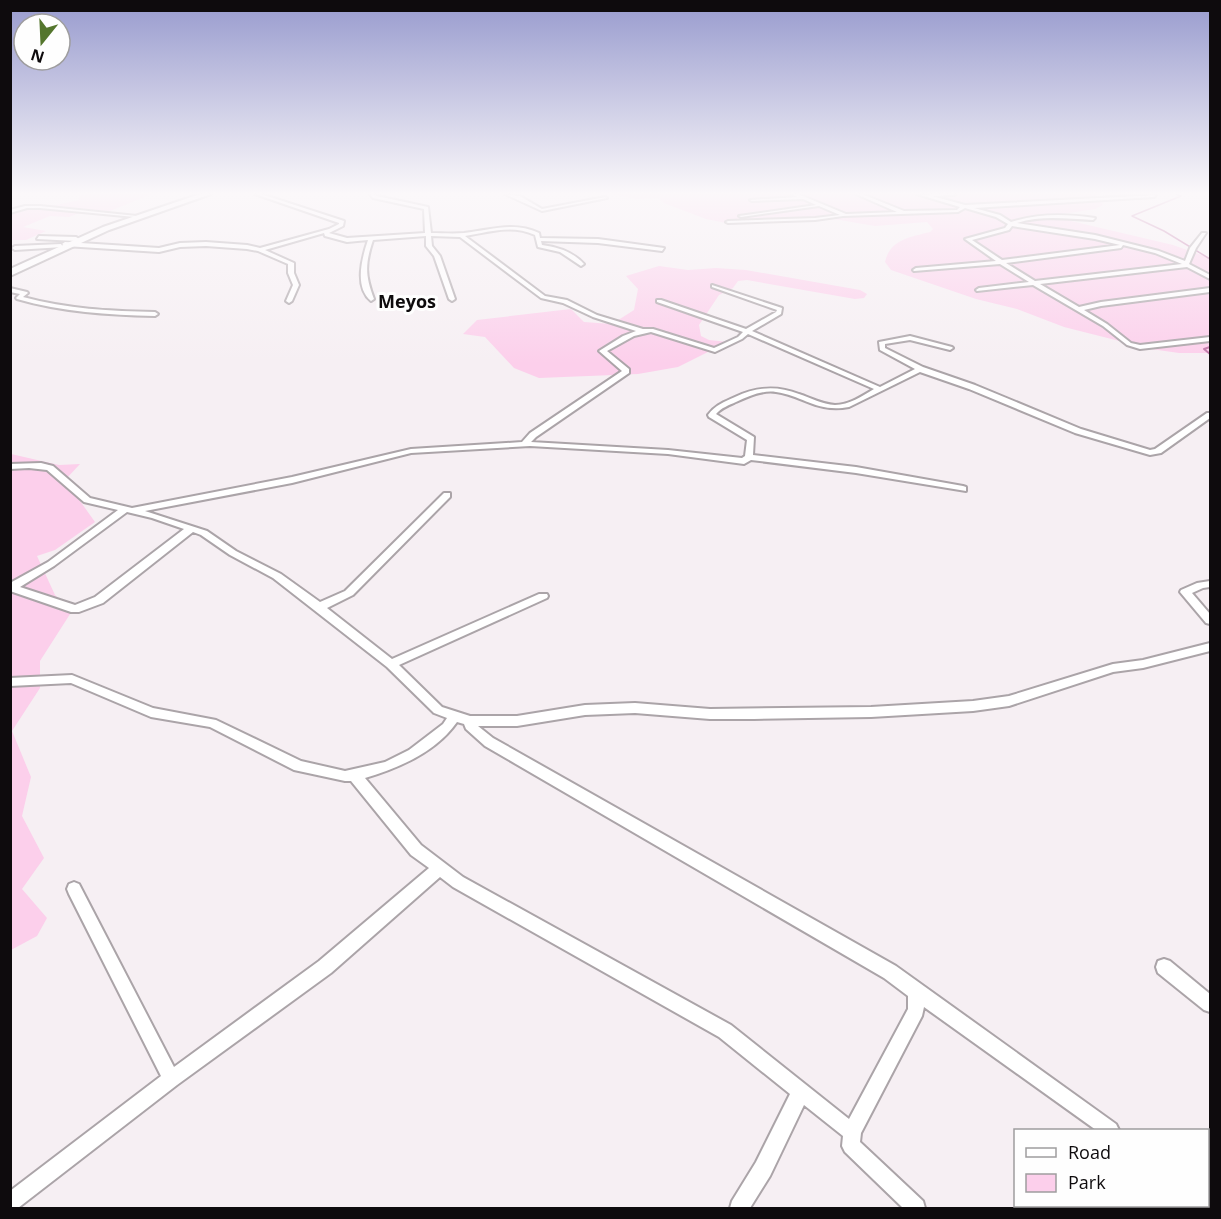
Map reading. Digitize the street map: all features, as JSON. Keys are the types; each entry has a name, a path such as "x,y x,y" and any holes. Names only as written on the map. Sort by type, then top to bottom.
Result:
{"highway":[{"path":"10,273 52,251"}],"street":[{"path":"262,251 291,264 291,273 296,285 289,301"},
{"path":"367,251 362,265 362,275 371,299"},
{"path":"433,251 437,256 452,299"},
{"path":"482,251 543,297 565,301 595,316 715,350 779,314 780,309 714,286"},
{"path":"560,251 576,258 581,264"},
{"path":"985,251 1105,325 1129,344 1140,348 1210,339"},
{"path":"916,270 1083,251"},
{"path":"1152,251 1210,277"},
{"path":"1186,265 1191,251"},
{"path":"979,290 1038,284 1069,277 1186,265"},
{"path":"10,290 26,293 10,304"},
{"path":"1078,309 1210,290"},
{"path":"19,298 43,306 104,313 155,314"},
{"path":"659,301 747,331 879,389"},
{"path":"524,445 533,435 626,371 602,351 641,330"},
{"path":"950,348 910,338 881,343 882,349 920,369 972,387 1078,431 1150,453 1158,451 1208,419"},
{"path":"192,528 99,600 75,609 10,587 51,564 128,510 292,480 411,451 524,445 668,452 744,461 749,457 751,439 712,415 716,409 756,392 775,389 837,409 920,369"},
{"path":"749,457 856,470 963,489"},
{"path":"10,467 45,465 55,469 80,496 87,500 204,533 277,576 319,607 391,664 438,710 470,722 517,721 585,710 635,708 710,714 754,714 871,712 973,706 1009,701 1113,668 1143,664 1210,647"},
{"path":"319,607 349,593 447,495"},
{"path":"1210,584 1185,592 1210,620"},
{"path":"391,664 543,596"},
{"path":"10,682 72,679 151,712 212,723 298,766 320,772 354,775 388,766 412,754 447,727 454,717"},
{"path":"470,722 473,731 489,742 890,972 1107,1129"},
{"path":"354,775 417,850 458,882 725,1031 852,1132"},
{"path":"10,1203 171,1078 325,967 440,868"},
{"path":"74,889 171,1078"},
{"path":"1164,967 1210,1004"},
{"path":"916,992 916,1010 852,1132 851,1146 916,1209"},
{"path":"739,1209 763,1169 801,1091"}],"green space":[{"path":"890,251 1190,251 1210,258 1210,353 1179,353 1151,349 1064,327 1017,309 976,299 891,270 885,262"},
{"path":"659,266 688,270 716,268 746,270 860,290 867,294 864,298 855,299 747,280 738,281 733,288 719,295 699,325 701,336 709,340 728,342 678,367 638,374 539,378 514,368 485,337 463,334 477,320 571,309 584,322 612,324 634,310 638,289 626,276"},
{"path":"11,454 59,465 80,464 65,480 95,522 55,550 37,556 55,595 72,611 40,661 40,688 12,731 31,777 22,816 44,858 22,889 47,918 37,936 11,950"}],"waterway":[{"path":"1197,251 1210,259"},
{"path":"1210,347 1204,349 1210,354"}],"district":[{"name":"Meyos","path":"407,301"}]}
